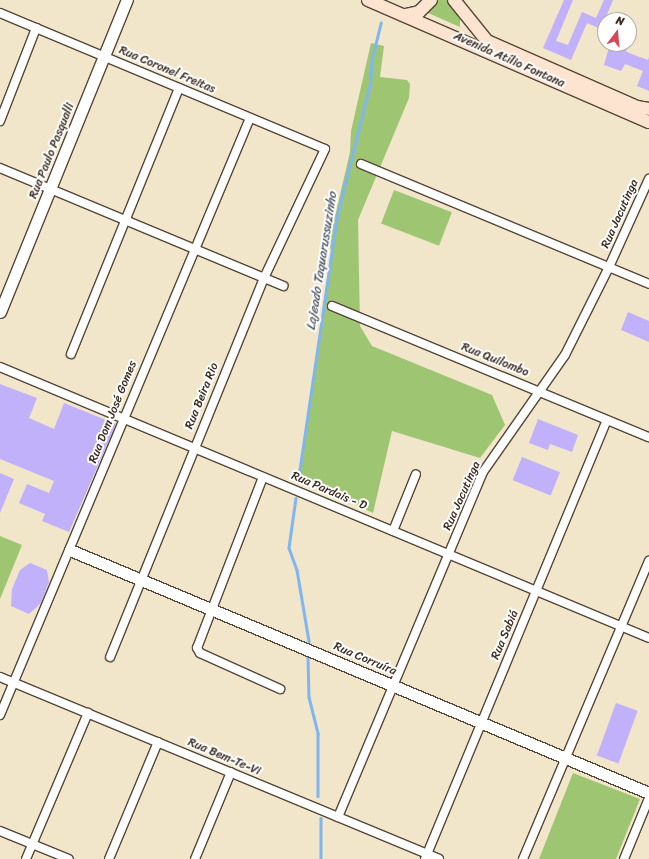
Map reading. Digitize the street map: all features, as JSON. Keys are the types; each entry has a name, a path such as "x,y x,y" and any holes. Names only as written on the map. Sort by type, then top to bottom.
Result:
{"main road":[{"name":"Avenida Atílio Fontana","path":"368,0 649,122"},
{"path":"405,15 419,12 431,0"},
{"name":"Avenida Atílio Fontana","path":"454,0 487,41 637,107 649,109"}],"street":[{"name":"Rua Paulo Pasqualli","path":"0,312 127,0"},
{"name":"Rua Coronel Freitas","path":"0,13 325,149"},
{"path":"0,121 36,28"},
{"path":"71,354 179,88"},
{"name":"Rua Dom José Gomes","path":"0,715 70,550 123,418 250,118"},
{"name":"Rua Beira Rio","path":"110,656 264,278 325,149"},
{"path":"361,164 649,284"},
{"path":"0,168 125,221 195,248 283,286"},
{"name":"Rua Jacutinga","path":"338,818 450,555 483,472 565,355 609,267 649,179"},
{"name":"Rua Quilombo","path":"332,306 649,437"},
{"name":"Rua Pardais - D","path":"0,366 649,638"},
{"name":"Rua Sabiá","path":"426,857 607,420"},
{"path":"393,531 416,474"},
{"path":"263,477 198,642 200,653 280,689"},
{"name":"Rua Corruíra","path":"70,550 482,721 649,793"},
{"path":"523,859 649,560"},
{"name":"Rua Bem-Te-Vi","path":"0,677 231,772 426,857 439,859"},
{"path":"26,859 88,713"},
{"path":"109,859 158,742"},
{"path":"195,859 231,772"},
{"path":"624,859 649,798"},
{"path":"0,831 69,859"}],"green space":[{"path":"435,0 450,0 460,17 460,27 428,13"},
{"path":"371,43 384,46 380,77 407,80 410,84 409,98 358,220 360,326 372,346 492,395 505,425 480,458 392,431 373,513 310,482 298,480 331,251 329,242 350,152 351,131"},
{"path":"394,190 452,212 439,246 381,224"},
{"path":"0,536 22,545 0,599"},
{"path":"573,773 640,799 616,859 539,859"}],"building":[{"path":"564,0 573,0 556,41 568,45 582,12 596,18 597,16 597,27 587,23 571,60 543,48"},
{"path":"604,0 613,0 608,12 599,12"},
{"path":"608,52 628,52 648,60 649,57 649,91 637,86 643,71 625,64 621,71 604,65"},
{"path":"628,312 649,321 649,342 621,330"},
{"path":"0,384 37,398 29,418 54,429 64,403 116,424 69,532 42,521 45,514 19,503 27,484 49,493 54,481 0,459"},
{"path":"538,419 578,435 572,452 550,444 548,450 529,443"},
{"path":"522,457 560,472 551,496 513,480"},
{"path":"0,473 14,479 0,513"},
{"path":"30,563 47,570 49,582 41,603 29,614 11,606 12,589 20,570"},
{"path":"616,703 638,711 618,763 597,756"}],"waterway":[{"name":"Lajeado Taquarussuzinho","path":"298,480 337,216 370,84 372,58 381,23"},
{"name":"Lajeado Taquarussuzinho","path":"296,498 289,548 297,570 309,641"},
{"name":"Lajeado Taquarussuzinho","path":"308,657 309,697 318,734 318,796"},
{"name":"Lajeado Taquarussuzinho","path":"321,818 321,859"}]}
